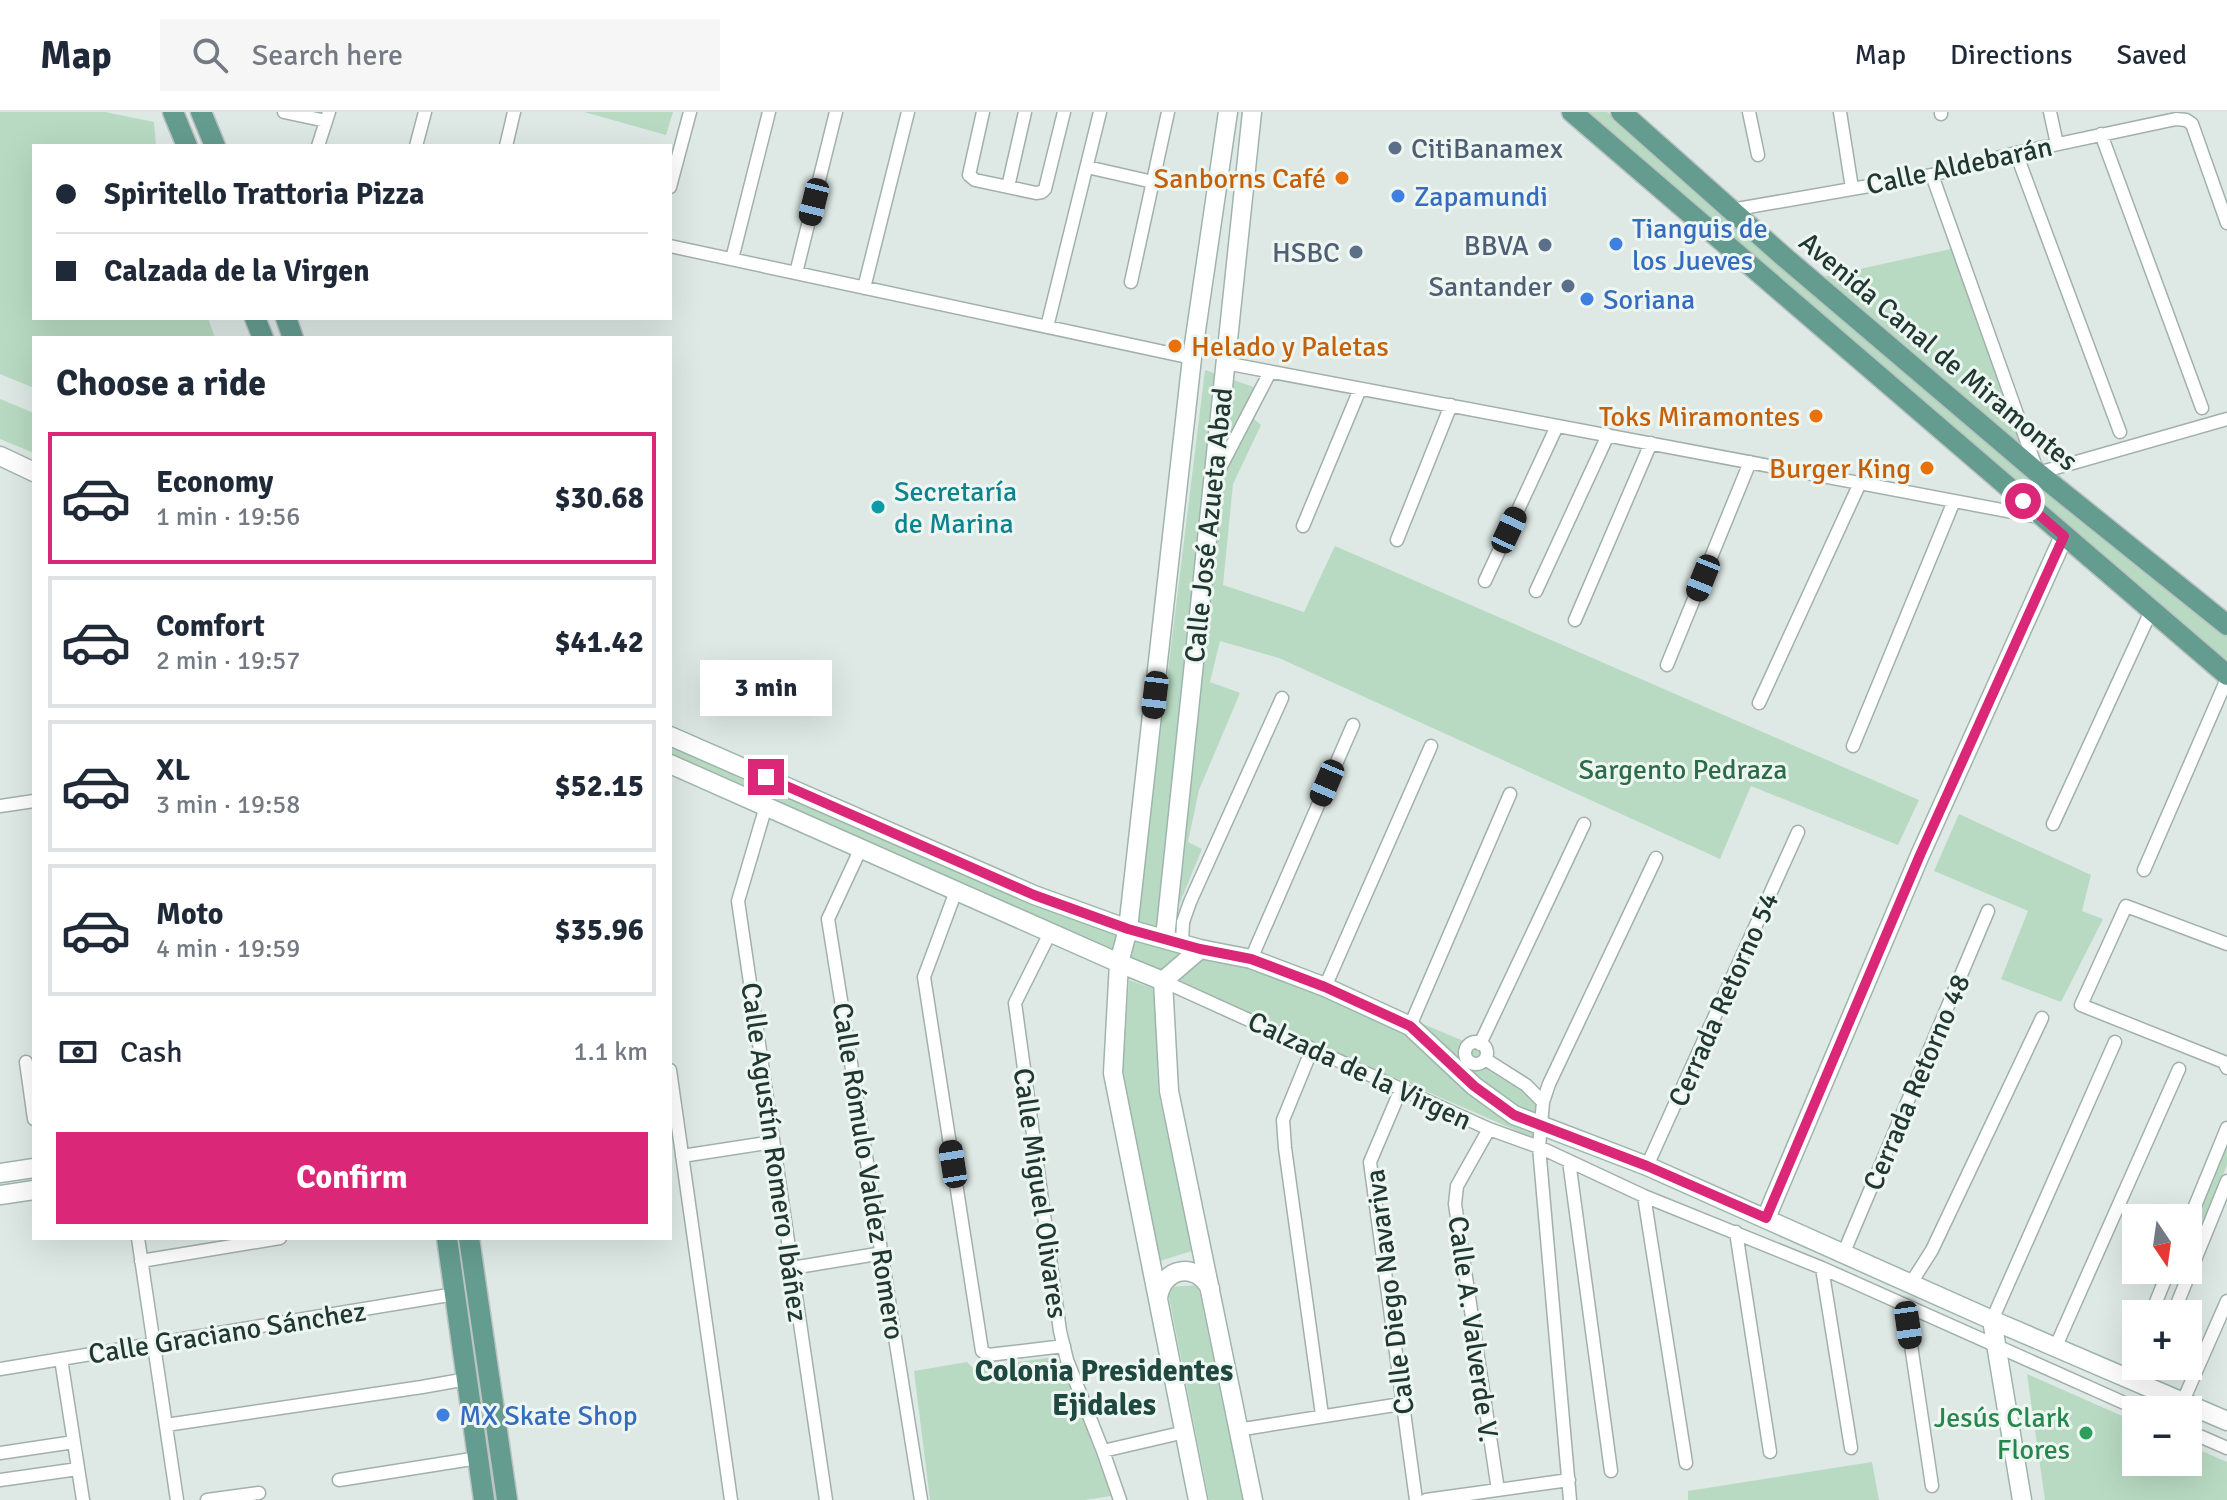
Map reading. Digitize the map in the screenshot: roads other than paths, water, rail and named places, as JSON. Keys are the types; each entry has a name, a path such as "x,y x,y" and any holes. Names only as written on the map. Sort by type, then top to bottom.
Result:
{"main road":[{"path":"173,112 186,144"},
{"path":"201,112 214,144"},
{"name":"Avenida Canal de Miramontes","path":"1572,112 2227,677"},
{"name":"Avenida Canal de Miramontes","path":"1621,112 2038,473 2227,625"},
{"path":"447,1240 484,1500"},
{"path":"469,1240 507,1500"}],"street":[{"path":"284,112 328,116 319,144"},
{"path":"417,144 425,112"},
{"path":"506,144 514,112"},
{"path":"672,180 690,112"},
{"path":"732,259 769,112"},
{"path":"796,273 836,112"},
{"path":"864,288 908,112"},
{"path":"983,112 969,175 975,180 1036,193 1045,189 1064,112"},
{"path":"1008,187 1025,112"},
{"path":"1047,327 1100,112"},
{"path":"1131,282 1168,112"},
{"name":"Calle José Azueta Abad","path":"1198,1500 1113,1073 1119,963 1128,929 1192,358 1228,112"},
{"name":"Calle José Azueta Abad","path":"1183,943 1213,482 1252,112"},
{"path":"1749,112 1758,155"},
{"path":"1840,112 1852,188"},
{"path":"2050,112 2057,144"},
{"name":"Calle Aldebarán","path":"1731,210 1932,175 2016,153 2176,119 2192,124 2227,223"},
{"path":"2101,134 2202,408"},
{"path":"2016,153 2120,432"},
{"path":"1087,167 1153,182"},
{"path":"1932,175 2038,473 2227,419"},
{"path":"1218,184 1227,197 1238,196 1244,187"},
{"path":"672,246 1192,358"},
{"path":"1206,263 1215,253 1222,252 1229,254 1236,265"},
{"path":"1225,363 2042,518"},
{"path":"1213,482 1270,372"},
{"path":"1303,526 1360,389"},
{"path":"1397,540 1451,405"},
{"path":"1485,581 1557,426"},
{"path":"1536,591 1608,435"},
{"path":"1575,620 1651,443"},
{"path":"0,456 32,471"},
{"path":"1667,665 1750,462"},
{"path":"1759,703 1860,483"},
{"path":"1853,746 1954,501"},
{"path":"1766,1218 1920,855 2064,536"},
{"path":"2053,824 2151,611"},
{"path":"2144,870 2227,677"},
{"path":"1253,1500 1169,1091 1163,981 1183,943 1183,922 1190,902 1282,698"},
{"path":"1251,959 1353,725"},
{"name":"Calzada de la Virgen","path":"672,737 1021,890 1128,929 1251,959 1325,987 1410,1026 1474,1086 1514,1115 1647,1166 2122,1375"},
{"path":"1325,987 1431,746"},
{"name":"Calzada de la Virgen","path":"672,765 1163,981 1489,1129 1539,1147 1644,1196 1822,1268 2122,1402"},
{"path":"1410,1026 1510,794"},
{"path":"0,806 32,801"},
{"name":"Calle Agustín Romero Ibáñez","path":"766,806 738,901 826,1500"},
{"path":"1480,1044 1584,824"},
{"name":"Cerrada Retorno 54","path":"1647,1166 1798,832"},
{"name":"Calle Rómulo Valdez Romero","path":"861,848 828,919 921,1500"},
{"path":"1570,1500 1539,1147 1543,1102 1656,858"},
{"path":"956,891 924,977 982,1351 988,1355 1064,1346"},
{"path":"2227,944 2126,906 2081,1005 2224,1062 2227,1068"},
{"name":"Cerrada Retorno 48","path":"1844,1252 1988,911"},
{"name":"Calle Miguel Olivares","path":"1050,933 1015,1003 1064,1346 1120,1500"},
{"path":"1911,1283 1932,1250 2042,1018"},
{"path":"2022,1500 1992,1320 2115,1042"},
{"path":"1480,1044 1486,1050 1485,1059 1481,1063 1471,1063 1465,1056 1467,1047 1480,1044"},
{"path":"1312,1049 1283,1120 1322,1415"},
{"path":"1485,1059 1526,1085 1543,1102"},
{"path":"26,1062 32,1105"},
{"path":"2056,1346 2179,1069"},
{"path":"672,1084 731,1500"},
{"name":"Calle Diego Navariva","path":"1401,1089 1370,1162 1416,1500"},
{"path":"2196,1204 2227,1128"},
{"name":"Calle A. Valverde V.","path":"1489,1129 1457,1186 1455,1204 1498,1490"},
{"path":"682,1156 773,1142"},
{"path":"1569,1161 1611,1471"},
{"path":"0,1173 32,1168"},
{"path":"2179,1300 2227,1181"},
{"path":"0,1195 32,1190"},
{"path":"1644,1196 1686,1463"},
{"path":"1736,1232 1770,1452"},
{"path":"138,1240 177,1500"},
{"path":"141,1261 268,1240"},
{"path":"792,1268 883,1253"},
{"path":"1822,1268 1851,1448"},
{"path":"1159,1305 1158,1294 1162,1284 1170,1275 1181,1271 1198,1274 1207,1283 1211,1294"},
{"name":"Calle Graciano Sánchez","path":"0,1369 455,1294"},
{"path":"2185,1396 2227,1301"},
{"path":"1905,1305 1932,1486"},
{"path":"61,1359 83,1500"},
{"path":"166,1425 467,1379"},
{"name":"Calzada de la Virgen","path":"2134,1380 2171,1396"},
{"path":"2145,1385 2147,1380"},
{"path":"1237,1430 1401,1404"},
{"name":"Calzada de la Virgen","path":"2202,1410 2227,1421"},
{"path":"1103,1451 1185,1432"},
{"path":"2202,1437 2227,1448"},
{"path":"0,1453 74,1442"},
{"path":"339,1480 478,1458"},
{"path":"0,1480 78,1469"},
{"path":"1426,1500 1569,1480"},
{"path":"207,1500 259,1493"}],"place":[{"name":"CitiBanamex","path":"1395,148"},
{"name":"Sanborns Café","path":"1342,178"},
{"name":"Zapamundi","path":"1398,196"},
{"name":"Tianguis de los Jueves","path":"1616,244"},
{"name":"BBVA","path":"1545,245"},
{"name":"HSBC","path":"1356,252"},
{"name":"Santander","path":"1568,286"},
{"name":"Soriana","path":"1587,299"},
{"name":"Helado y Paletas","path":"1175,346"},
{"name":"Toks Miramontes","path":"1816,416"},
{"name":"Burger King","path":"1927,468"},
{"name":"Secretaría de Marina","path":"878,507"},
{"name":"MX Skate Shop","path":"443,1415"},
{"name":"Jesús Clark Flores","path":"2086,1433"}],"district":[{"name":"Colonia Presidentes Ejidales","path":"1104,1388"}],"park label":[{"name":"Sargento Pedraza","path":"1683,769"}]}
